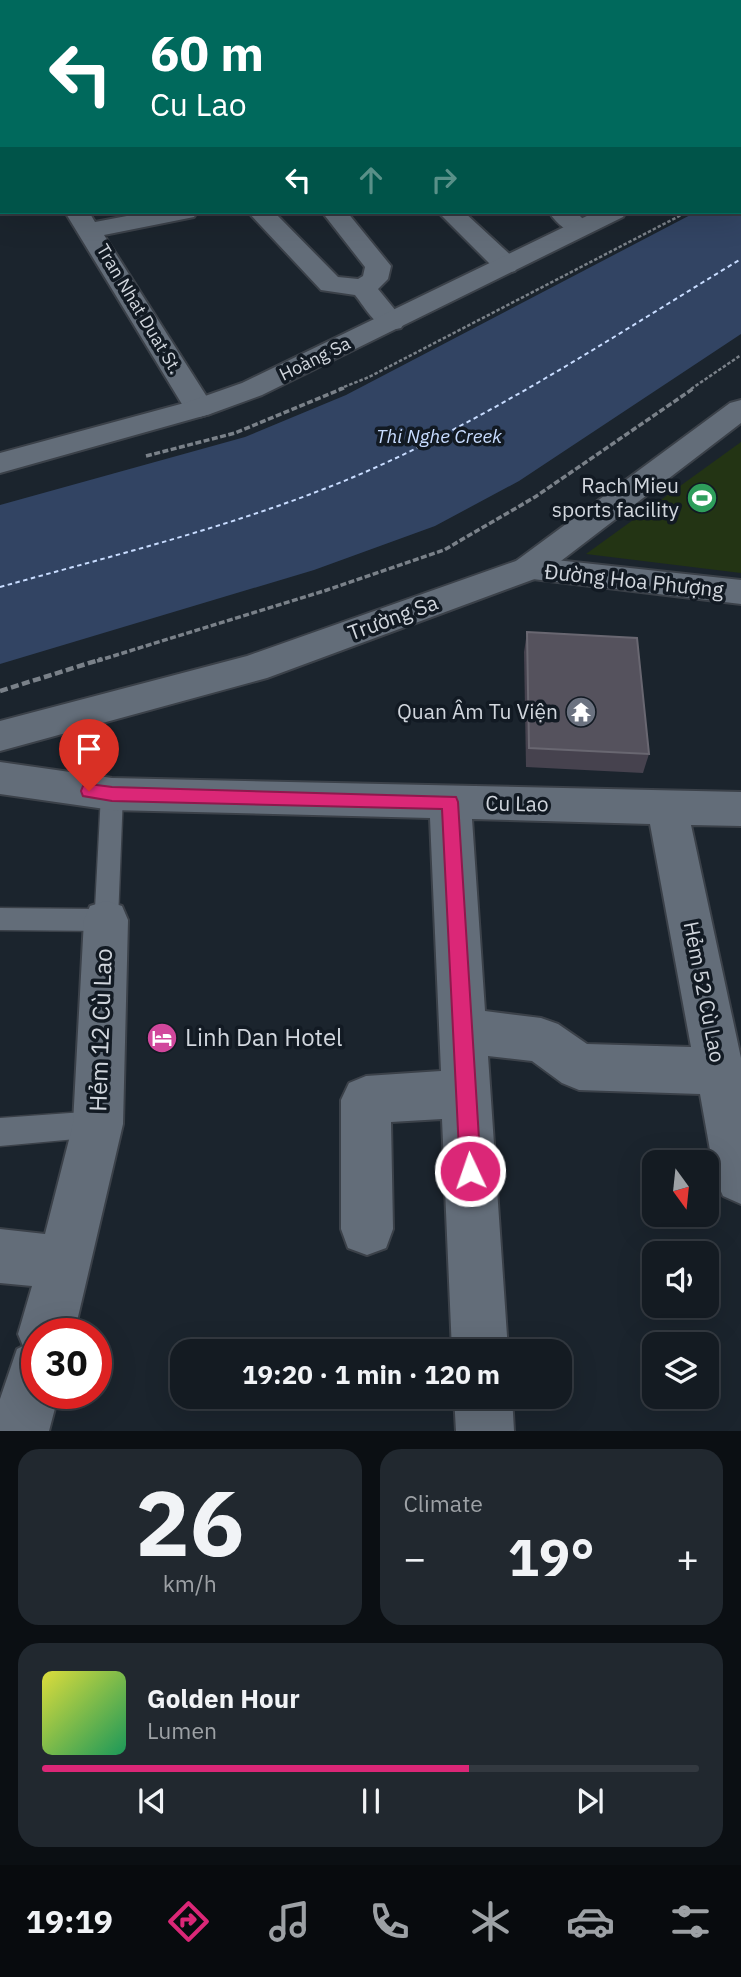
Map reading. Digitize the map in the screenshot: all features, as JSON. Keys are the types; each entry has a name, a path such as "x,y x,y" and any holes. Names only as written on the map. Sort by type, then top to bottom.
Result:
{"street":[{"path":"84,221 163,214"},
{"path":"262,214 330,284 363,288 391,322"},
{"path":"336,214 378,266 375,279 363,288"},
{"path":"452,214 506,265"},
{"name":"Hoàng Sa","path":"0,463 199,408 253,389 506,265 570,220 603,214"},
{"name":"Tran Nhat Duat St.","path":"84,221 199,408"},
{"name":"Trường Sa","path":"0,736 254,668 528,569 741,409"},
{"name":"Đường Hoa Phượng","path":"528,569 741,592"},
{"name":"Cu Lao","path":"0,778 112,794 741,809"},
{"path":"450,802 479,1339"},
{"name":"Hẻm 52 Cù Lao","path":"667,807 741,1178"},
{"name":"Hẻm 12 Cù Lao","path":"50,1318 98,1124 106,919"},
{"path":"462,1030 541,1041 579,1067 719,1071"},
{"path":"367,1229 366,1100 466,1093"},
{"path":"0,1256 65,1263"},
{"path":"20,1431 26,1409"},
{"path":"484,1409 485,1431"}],"lane":[{"name":"Hẻm 12 Cù Lao","path":"106,919 112,794"},
{"path":"0,919 106,919"},
{"path":"0,1132 98,1124"}],"path":[{"path":"0,691 327,590 444,550 535,497 741,355"}],"green space":[{"name":"Rach Mieu sports facility","path":"741,442 741,573 586,554"}],"water":[{"name":"Thi Nghe Creek","path":"692,214 741,214 741,334 519,481 435,526 314,570 0,664 0,505 245,437 346,395"}],"building":[{"name":"Quan Âm Tu Viện","path":"527,632 637,638 649,754 529,748"}],"ferry route":[{"path":"0,587 229,522 363,473 508,400 741,259"}],"place":[{"name":"Rach Mieu sports facility","path":"702,498"},
{"name":"Quan Âm Tu Viện","path":"581,712"},
{"name":"Linh Dan Hotel","path":"162,1038"}],"route":[{"path":"89,791 112,794 450,802 470,1171"}]}
